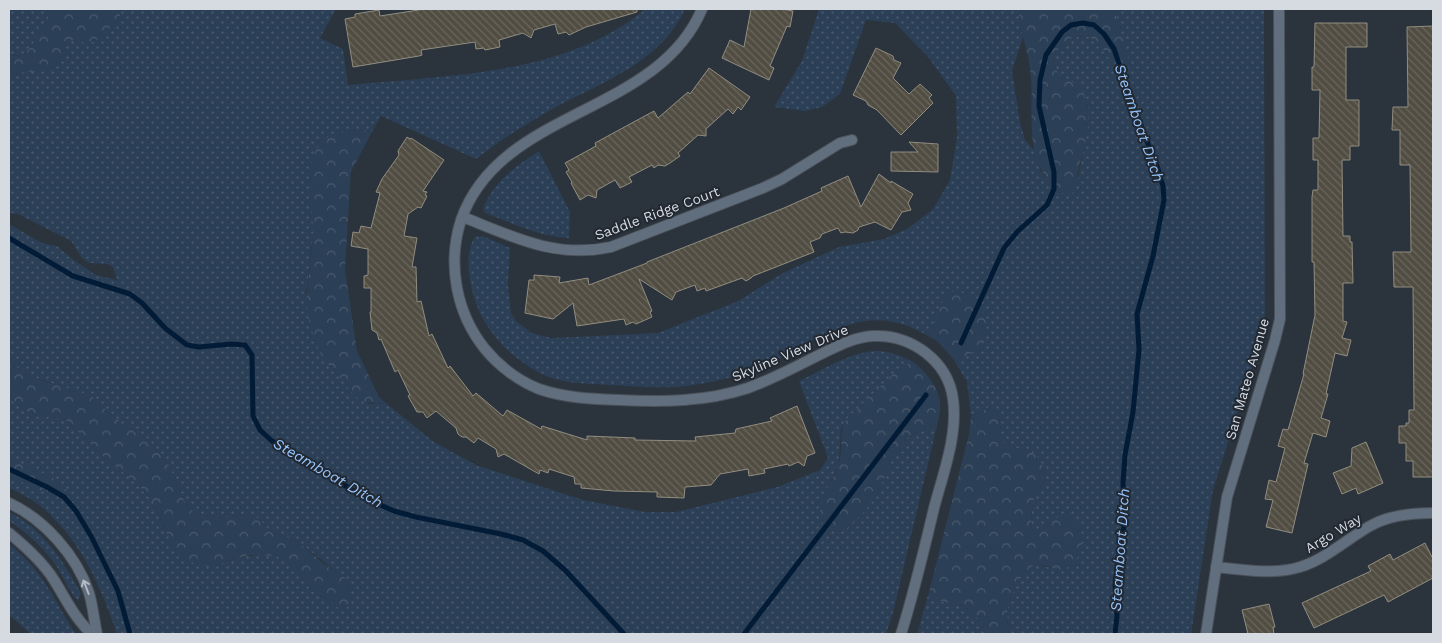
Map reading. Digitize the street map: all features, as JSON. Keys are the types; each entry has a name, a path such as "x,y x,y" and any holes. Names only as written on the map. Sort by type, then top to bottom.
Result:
{"street":[{"name":"Skyline View Drive","path":"702,9 688,36 664,62 634,82 536,136 504,158 481,183 463,217 456,242 454,269 457,289 469,326 492,358 507,370 538,388 557,394 590,399 653,402 717,396 748,388 846,342 872,336 888,336 903,340 929,355 948,379 954,403 954,418 948,455 901,634"},
{"name":"San Mateo Avenue","path":"1206,634 1227,497 1280,319 1279,9"},
{"name":"Saddle Ridge Court","path":"463,217 540,246 573,251 592,251 611,247 763,188 782,179 840,143 852,140"},
{"path":"9,503 50,532 72,560 82,577 88,593 97,634"},
{"name":"Argo Way","path":"1216,567 1258,571 1298,568 1315,561 1370,526 1386,519 1404,515 1433,513"},
{"path":"9,534 24,545 40,562 83,626 92,634"}],"green space":[{"path":"9,9 52,9 35,41 21,55 9,55"},
{"path":"52,9 120,9 120,17 95,41 85,43 73,40 65,41 63,56 55,67 39,72 9,75 9,55 21,55 26,52 35,41"},
{"path":"120,9 336,9 320,38 343,49 348,85 464,74 542,60 579,48 614,31 645,9 685,9 675,27 662,43 630,68 525,125 476,159 381,116 373,130 349,131 313,218 313,237 306,293 324,359 369,404 387,404 434,442 476,465 583,500 646,512 676,512 777,487 820,470 828,458 799,381 848,357 868,352 887,352 912,361 893,374 845,421 841,429 839,463 827,489 821,521 830,530 844,531 885,473 896,451 909,436 931,427 939,417 893,613 886,634 117,634 96,580 66,532 39,505 9,488 9,476 24,482 27,468 9,460 9,397 24,410 39,417 53,417 66,420 107,460 137,483 153,502 165,530 216,565 252,556 272,555 281,557 293,564 314,592 340,609 350,590 345,578 333,571 322,560 298,542 269,530 258,518 246,515 224,518 196,514 186,505 169,466 148,439 109,413 94,398 27,375 15,366 9,354 9,224 42,243 57,246 96,275 117,280 113,267 107,264 89,263 82,258 71,241 18,214 9,213 9,75 39,72 63,56 65,41 72,39 87,43 120,17"},
{"path":"819,9 1022,9 1019,16 1023,37 1012,71 1020,122 1025,140 1035,151 1041,172 1060,193 1078,178 1088,124 1088,105 1059,76 1056,70 1054,57 1061,45 1082,36 1089,36 1095,39 1107,54 1122,85 1120,34 1114,9 1264,9 1264,329 1213,490 1191,634 1010,634 1007,610 1018,582 1030,567 1041,565 1050,568 1048,525 1042,530 1032,530 1033,503 1044,482 1044,468 1039,459 1031,452 1004,445 1000,436 1000,420 991,406 971,416 967,382 954,360 968,354 932,330 928,336 902,324 878,320 856,323 835,330 770,364 746,373 700,384 657,387 576,383 544,375 512,354 486,324 477,305 469,275 469,254 475,237 483,236 510,248 508,284 511,313 517,322 532,333 551,338 658,333 738,301 781,274 839,247 884,239 907,229 933,209 950,180 957,137 956,96 928,57 895,23 866,20 840,94 822,107 805,111 774,107 802,61"},
{"path":"1022,9 1114,9 1128,56 1127,81 1121,85 1107,55 1093,39 1085,36 1075,37 1057,50 1054,63 1057,72 1078,86 1084,94 1087,103 1087,134 1073,193 1060,193 1047,179 1039,165 1032,135 1030,69 1019,15"},
{"path":"373,130 351,172 345,269 357,351 379,397 387,404 369,403 358,398 325,360 319,351 313,334 307,300 313,239 310,187 314,154 324,140 337,133"},
{"path":"539,151 570,212 569,238 547,235 526,229 485,213 483,209 487,199 499,183 514,169"},
{"path":"946,292 962,293 972,298 982,309 987,324 987,331 982,345 973,352 954,360 937,341 928,336"},
{"path":"9,354 15,366 27,375 94,398 109,413 148,439 169,466 186,505 196,514 224,518 246,515 258,518 269,530 298,542 333,571 345,578 350,590 350,603 346,609 340,609 326,598 315,593 288,561 275,556 251,555 216,565 205,566 188,561 173,547 153,502 137,483 107,460 66,420 53,417 39,417 24,410 9,397"},
{"path":"912,361 924,371 934,384 940,399 937,421 929,428 914,433 900,446 879,490 861,515 844,531 830,530 823,523 820,514 822,501 839,463 842,431 845,421 893,374"},
{"path":"991,406 998,409 1004,445 1031,452 1039,459 1044,468 1044,482 1035,497 1032,507 1032,530 1042,530 1060,515 1068,516 1078,526 1082,540 1079,555 1065,569 1036,565 1031,567 1022,576 1011,596 1008,608 1007,618 1010,634 984,634 982,622 964,606 943,602 929,592 969,434 971,416"},
{"path":"9,460 51,477 68,494 55,495 47,493 9,476"},
{"path":"9,512 32,527 51,546 81,593 78,601 48,555 27,534 9,521"},
{"path":"9,544 40,575 76,634 31,634 9,615"},
{"path":"929,592 943,602 964,606 982,622 984,634 917,634"}],"building":[{"path":"425,9 637,9 637,12 586,27 569,35 566,32 558,34 555,24 534,30 531,38 523,33 499,40 500,47 485,50 484,48 476,49 475,42 421,50 422,55 419,56 353,67 345,19 355,17 355,14 379,10 380,16"},
{"path":"751,9 793,11 790,27 787,26 770,66 774,68 769,80 722,58 730,40 744,47"},
{"path":"1315,23 1367,23 1367,47 1346,47 1346,100 1359,100 1359,146 1350,146 1350,160 1342,160 1343,236 1350,236 1350,242 1352,242 1353,283 1343,283 1343,321 1347,322 1342,338 1351,340 1347,356 1335,353 1326,394 1328,394 1321,418 1330,421 1326,437 1313,433 1304,463 1308,464 1292,533 1266,527 1273,500 1265,499 1269,480 1276,482 1285,448 1278,446 1283,429 1288,430 1304,374 1315,315 1314,262 1312,262 1312,197 1313,190 1318,190 1318,160 1313,160 1313,138 1319,138 1320,90 1312,90"},
{"path":"1433,26 1433,477 1413,477 1413,461 1406,461 1406,443 1399,443 1399,426 1406,426 1406,423 1409,423 1409,410 1414,410 1413,287 1394,287 1393,252 1411,252 1410,165 1400,165 1400,130 1392,130 1393,107 1408,107 1407,27"},
{"path":"876,48 893,56 894,60 901,63 893,78 909,94 920,84 932,95 929,98 933,103 901,135 877,110 868,105 866,101 853,95"},
{"path":"709,68 750,97 741,110 738,107 733,114 728,109 706,129 706,136 698,135 678,153 680,156 665,166 658,165 654,168 652,165 629,177 632,182 620,188 615,180 597,190 596,198 588,195 580,200 566,172 569,170 565,163 596,146 595,143 654,111 658,118 688,92 690,94"},
{"path":"407,137 444,160 423,191 427,192 425,195 427,196 421,208 418,207 408,214 404,236 417,238 412,267 416,267 417,302 421,301 429,336 432,334 448,368 450,366 473,396 476,393 503,416 507,410 541,429 542,426 587,440 587,436 635,438 635,440 696,441 695,437 735,433 736,429 772,421 770,418 797,406 815,453 807,456 804,466 798,462 789,466 788,464 764,469 765,473 749,476 748,469 720,474 711,485 685,487 684,498 657,497 657,492 581,488 581,484 575,484 574,477 549,469 548,473 540,470 539,474 504,454 498,457 496,449 478,438 474,443 466,437 462,437 458,434 456,428 436,411 427,418 423,412 417,412 408,396 410,395 398,370 395,372 381,339 379,340 377,333 372,330 370,312 371,288 364,288 364,276 368,275 368,249 351,246 353,232 359,233 361,226 371,228 380,193 376,192 382,179 399,155 398,151"},
{"path":"909,142 938,144 938,172 891,171 891,152 918,152"},
{"path":"879,174 891,183 891,181 913,194 908,203 911,210 902,212 891,230 875,222 859,227 853,233 841,233 838,228 822,234 820,238 810,242 814,252 753,276 746,281 742,278 706,291 705,288 697,291 695,285 676,292 672,300 639,279 652,311 650,312 652,317 636,324 633,322 626,325 624,319 577,326 573,303 553,319 525,313 529,280 534,280 534,275 560,277 559,283 588,278 589,285 784,208 822,191 821,188 848,176 861,207"},
{"path":"1366,442 1383,483 1358,494 1356,488 1342,494 1333,473 1351,466 1352,448"},
{"path":"1425,543 1433,559 1433,578 1388,602 1384,595 1314,628 1302,603 1371,571 1368,566 1390,554 1393,560"},
{"path":"1269,604 1275,627 1273,627 1274,634 1248,634 1242,610"}],"waterway":[{"name":"Steamboat Ditch","path":"961,343 1004,248 1017,232 1047,205 1054,189 1054,172 1039,106 1040,80 1046,55 1062,32 1071,25 1083,23 1094,25 1104,34 1114,49 1158,169 1163,186 1164,200 1153,256 1137,314 1139,350 1133,412 1125,455 1123,483 1125,520 1115,583 1117,616 1115,634"},
{"name":"Steamboat Ditch","path":"9,238 73,276 130,294 142,303 165,328 187,345 199,347 231,344 245,345 252,355 253,416 260,430 272,441 367,499 394,511 523,540 543,551 566,571 624,634"},
{"name":"Steamboat Ditch","path":"744,634 926,395"},
{"name":"Steamboat Ditch","path":"9,469 64,497 76,511 91,536 118,591 130,634"}]}
